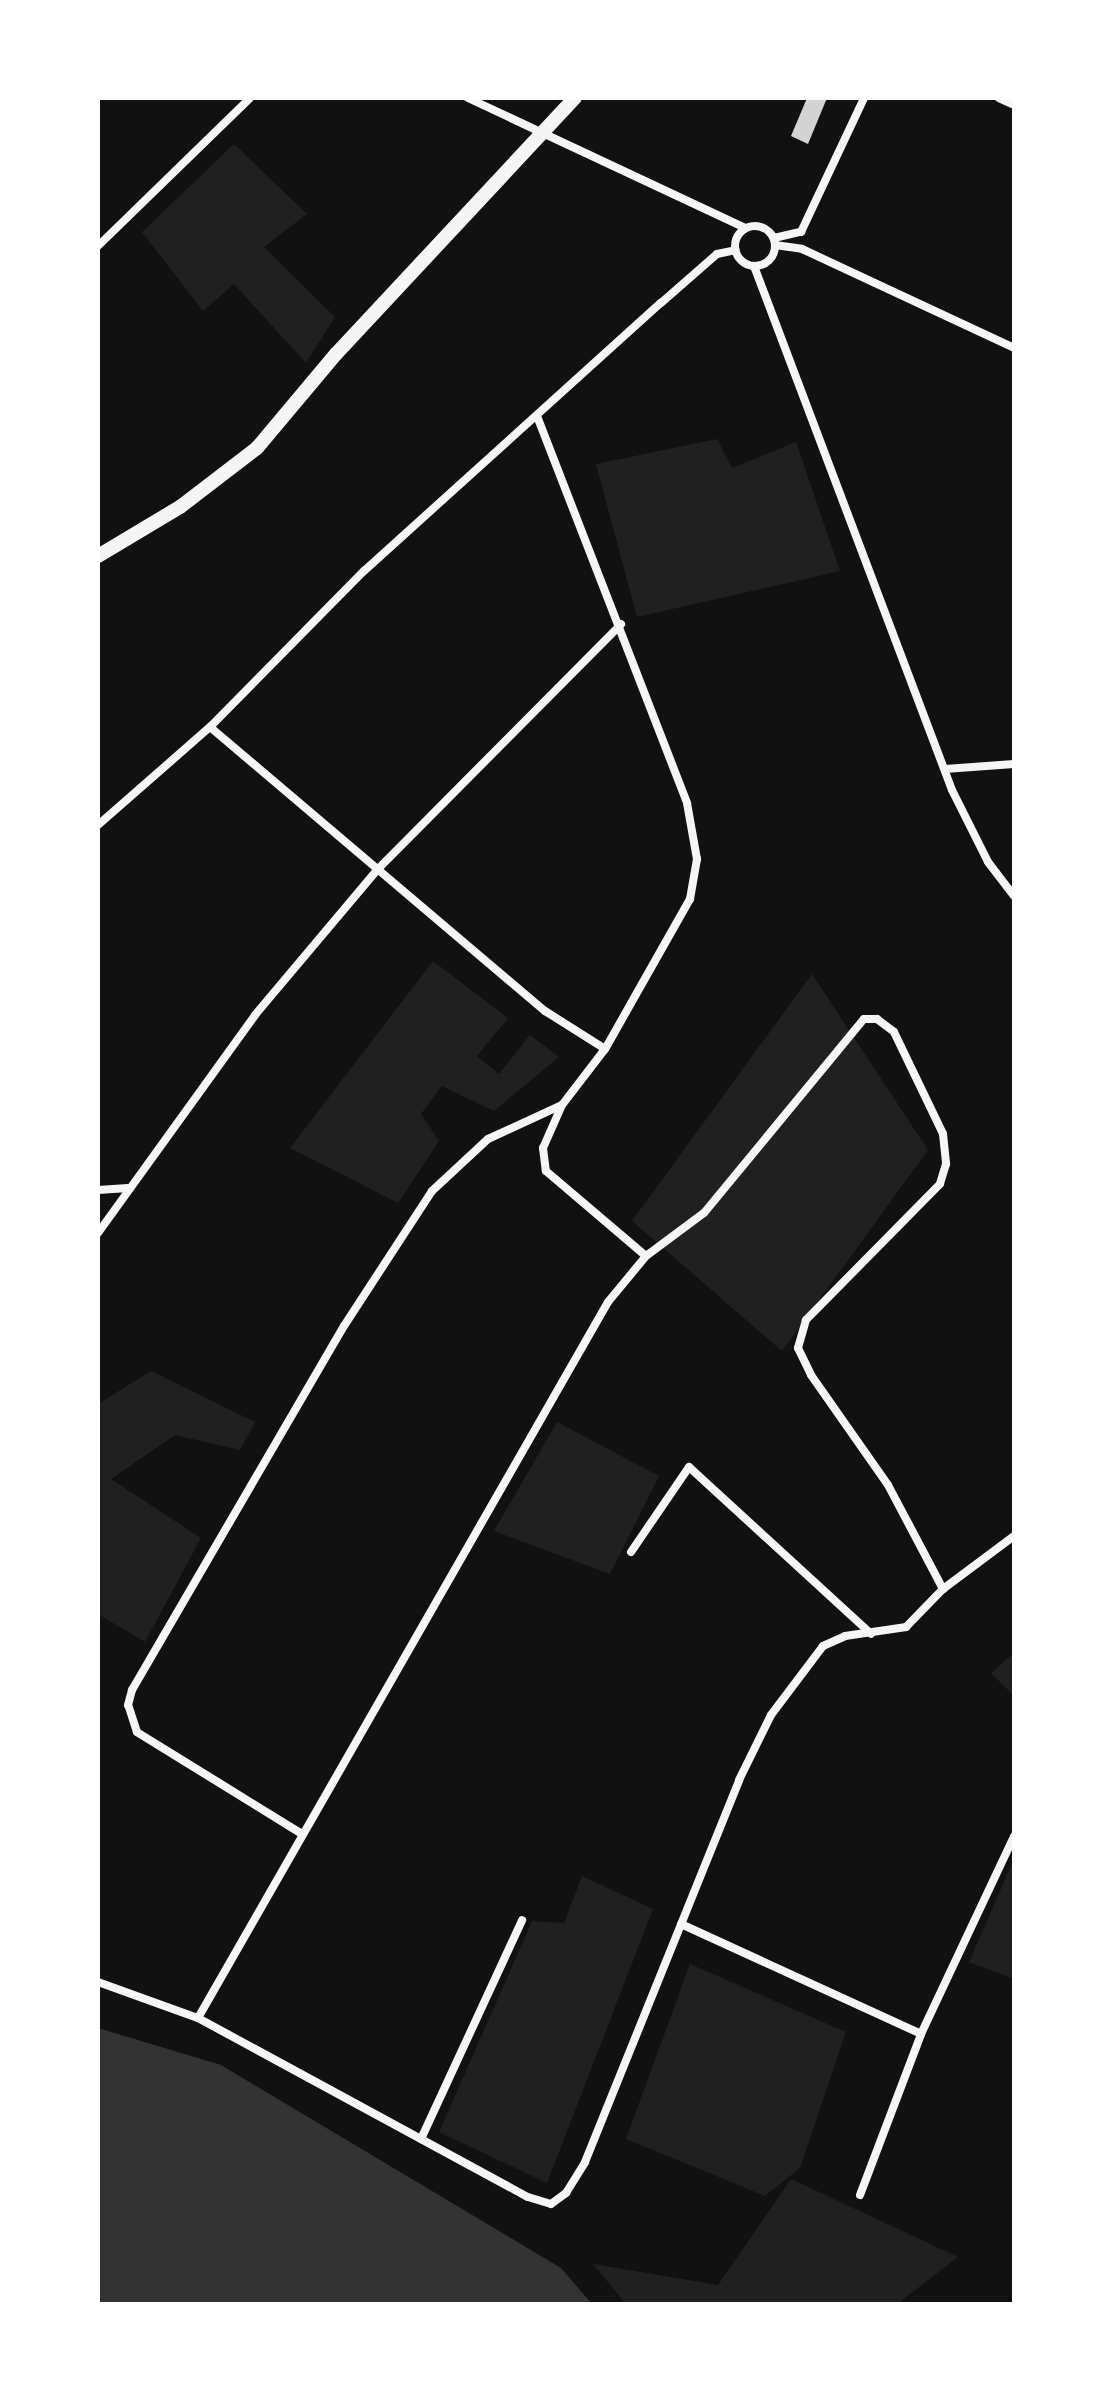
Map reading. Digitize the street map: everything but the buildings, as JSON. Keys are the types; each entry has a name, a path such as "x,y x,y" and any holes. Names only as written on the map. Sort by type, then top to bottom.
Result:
{"main road":[{"path":"98,556 180,507 257,448 575,98"}],"street":[{"path":"98,246 250,98"},
{"path":"468,98 745,228 759,226 775,241 802,249 1014,348"},
{"path":"775,241 801,232 864,98"},
{"path":"999,98 1014,105"},
{"path":"736,250 745,228"},
{"path":"754,266 767,262 775,241"},
{"path":"736,250 754,266 945,769 988,862 1014,896"},
{"path":"98,825 210,727 364,571 717,254 736,250"},
{"path":"537,416 621,624 687,803 697,859 690,899 605,1049 562,1105 543,1148 546,1171 646,1256"},
{"path":"98,1233 255,1015 378,869 621,624"},
{"path":"210,727 545,1011 605,1049"},
{"path":"945,769 1014,764"},
{"path":"198,2018 302,1834 530,1446 588,1336 646,1256 704,1213 854,1026 864,1019 886,1023 943,1134 946,1164 940,1184 806,1320 798,1348 811,1375 888,1485 943,1589"},
{"path":"302,1834 137,1732 128,1705 132,1690 337,1338 432,1191 488,1139 562,1105"},
{"path":"98,1190 128,1188"},
{"path":"631,1552 689,1467 871,1634"},
{"path":"98,1982 198,2018 528,2197 551,2204 566,2193 585,2162 681,1924 771,1715 823,1646 906,1627 943,1589 1014,1536"},
{"path":"860,2195 921,2034 1014,1836"},
{"path":"421,2139 522,1920"},
{"path":"681,1924 921,2034"}],"shaded area":[{"path":"234,144 307,214 264,247 335,317 306,363 234,284 203,311 142,232"},
{"path":"717,439 732,468 796,442 840,571 637,617 596,464"},
{"path":"433,961 508,1018 477,1056 499,1074 530,1035 559,1057 494,1111 442,1086 421,1114 439,1141 398,1203 290,1148"},
{"path":"812,974 928,1150 782,1351 632,1221"},
{"path":"151,1371 255,1422 240,1450 175,1435 111,1479 201,1538 145,1642 98,1614 98,1404"},
{"path":"557,1422 659,1476 610,1574 494,1531"},
{"path":"1014,1653 1014,1696 991,1673"},
{"path":"1014,1859 1014,1979 969,1962"},
{"path":"582,1876 653,1909 547,2183 439,2132 532,1921 564,1923"},
{"path":"690,1964 846,2032 800,2168 765,2196 626,2139"},
{"path":"98,2028 221,2065 561,2268 592,2304 98,2304"},
{"path":"791,2179 958,2257 897,2304 626,2304 593,2264 718,2285"}]}
